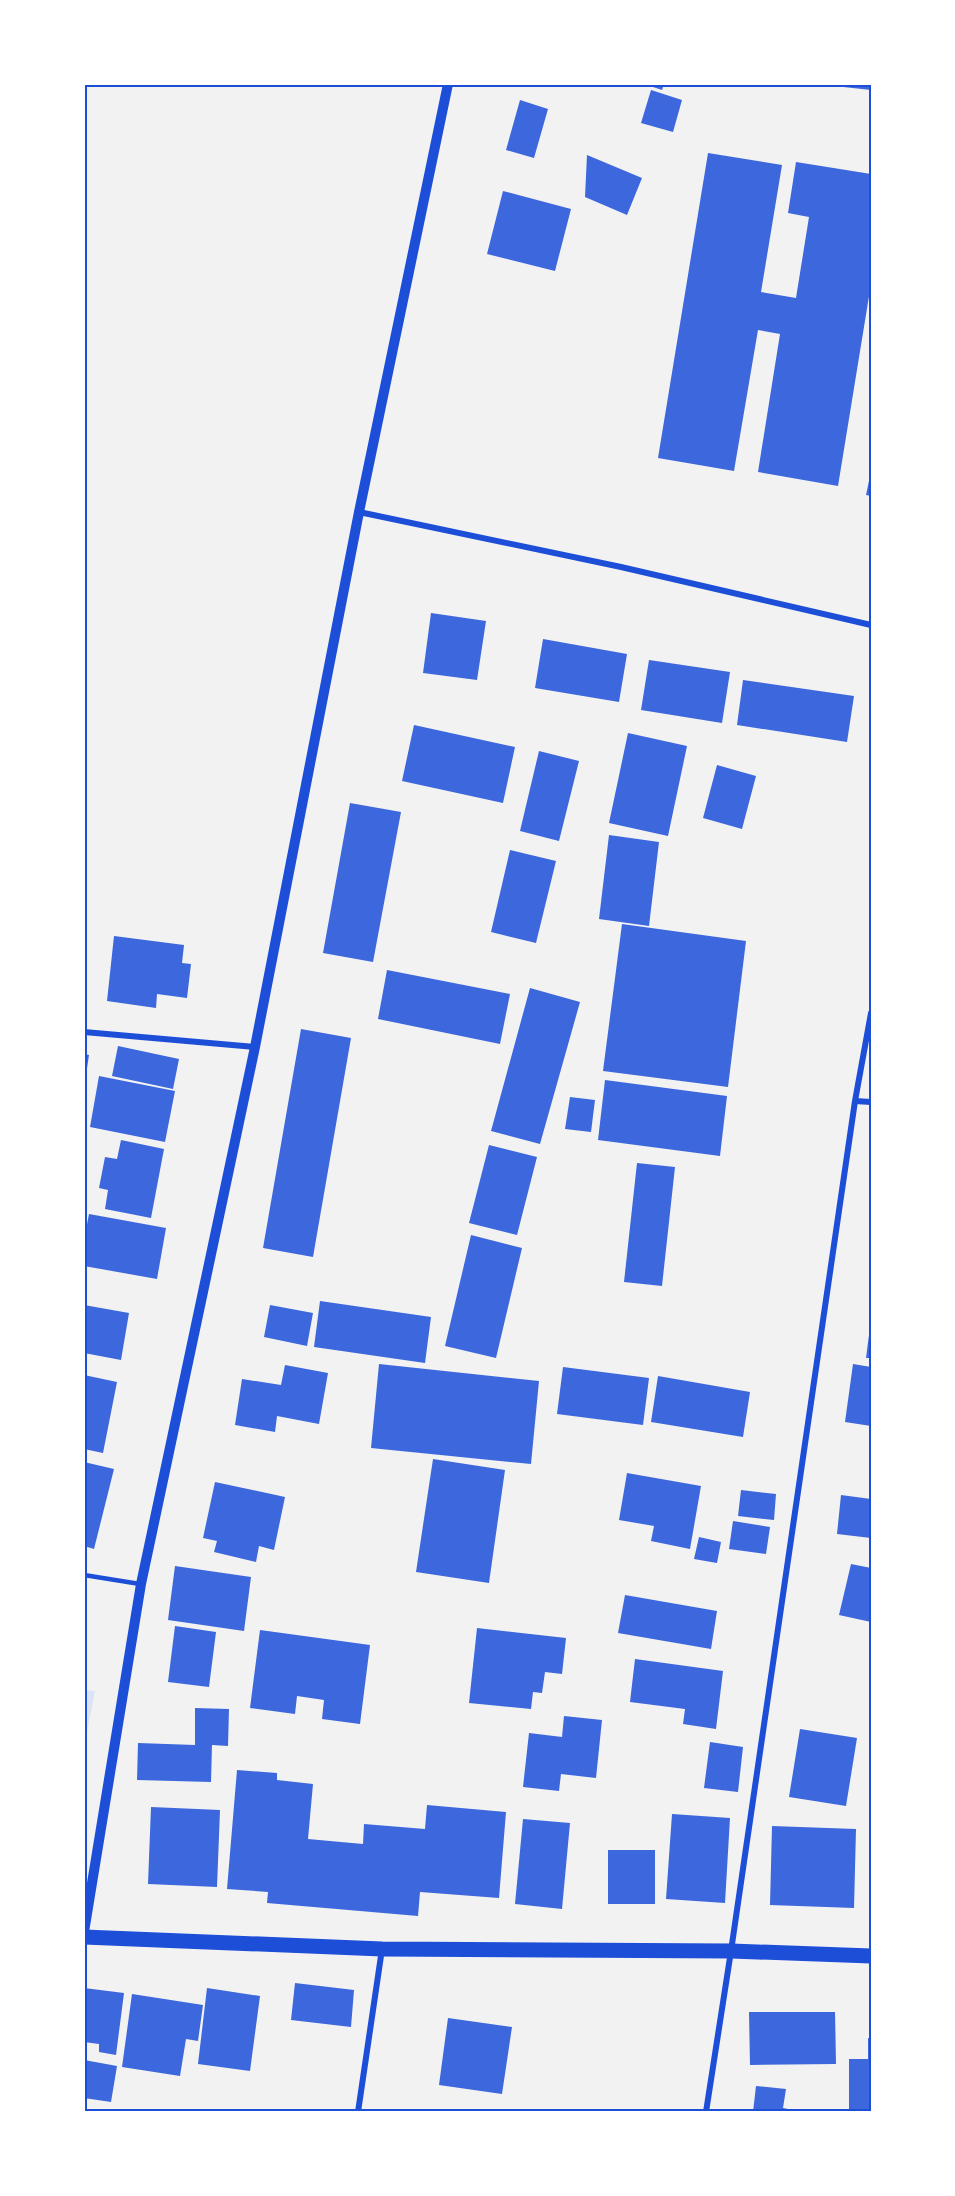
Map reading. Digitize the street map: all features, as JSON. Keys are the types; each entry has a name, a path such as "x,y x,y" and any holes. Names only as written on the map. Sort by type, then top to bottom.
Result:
{"main road":[{"path":"84,1937 382,1949 731,1951 871,1956"}],"street":[{"path":"84,1932 141,1584 255,1047 359,512 448,84"},
{"path":"359,512 621,567 871,624"},
{"path":"706,2112 855,1101 871,1013"},
{"path":"84,1032 255,1047"},
{"path":"855,1101 871,1102"},
{"path":"358,2112 382,1949"}],"lane":[{"path":"84,1575 141,1584"}],"shaded area":[{"path":"84,1690 95,1691 84,1747"}],"building":[{"path":"644,84 664,84 662,90"},
{"path":"834,84 871,84 871,90 834,86"},
{"path":"651,90 682,100 673,132 641,123"},
{"path":"520,100 548,109 534,158 506,150"},
{"path":"708,153 782,165 761,292 796,298 809,217 788,213 796,162 871,174 871,284 838,486 758,472 780,334 758,330 734,471 658,458"},
{"path":"587,155 642,178 627,215 585,197"},
{"path":"503,191 571,209 555,271 487,254"},
{"path":"871,476 871,496 866,495"},
{"path":"431,613 486,621 477,680 423,673"},
{"path":"543,639 627,654 619,702 535,688"},
{"path":"649,660 730,672 722,723 641,710"},
{"path":"743,680 854,696 847,742 737,725"},
{"path":"414,725 515,747 503,803 402,781"},
{"path":"628,733 687,746 668,836 609,823"},
{"path":"539,751 579,761 559,841 520,831"},
{"path":"717,765 756,776 742,829 703,818"},
{"path":"350,803 401,812 373,962 323,953"},
{"path":"609,835 659,842 649,926 599,919"},
{"path":"510,850 556,861 536,943 491,932"},
{"path":"622,924 746,941 728,1087 603,1071"},
{"path":"114,936 184,945 182,963 191,964 187,998 157,994 156,1008 107,1001"},
{"path":"387,970 510,994 500,1044 378,1019"},
{"path":"530,988 580,1002 540,1144 491,1131"},
{"path":"301,1029 351,1038 313,1257 263,1248"},
{"path":"118,1046 179,1059 173,1089 112,1076"},
{"path":"84,1054 89,1055 86,1075 84,1074"},
{"path":"99,1076 175,1091 165,1142 90,1127"},
{"path":"605,1080 727,1096 720,1156 598,1140"},
{"path":"570,1097 595,1100 591,1132 565,1129"},
{"path":"121,1140 164,1149 151,1218 105,1209 108,1190 99,1188 105,1157 117,1159"},
{"path":"489,1145 537,1157 517,1235 469,1223"},
{"path":"637,1163 675,1167 662,1286 624,1282"},
{"path":"89,1214 166,1228 157,1279 84,1266 84,1240"},
{"path":"471,1235 522,1248 496,1358 445,1346"},
{"path":"320,1301 431,1317 425,1363 314,1347"},
{"path":"84,1305 129,1313 121,1360 84,1353"},
{"path":"270,1305 313,1313 307,1346 264,1337"},
{"path":"870,1327 871,1358 866,1358"},
{"path":"379,1364 539,1381 531,1464 371,1448"},
{"path":"853,1364 871,1367 871,1426 845,1422"},
{"path":"285,1365 328,1373 319,1424 277,1416 275,1432 235,1425 242,1379 281,1385"},
{"path":"563,1367 649,1378 643,1425 557,1414"},
{"path":"84,1375 117,1382 103,1453 84,1449"},
{"path":"658,1376 750,1392 743,1437 651,1422"},
{"path":"433,1459 505,1470 489,1583 416,1572"},
{"path":"84,1462 114,1469 94,1549 84,1546"},
{"path":"627,1473 701,1486 690,1549 651,1541 654,1526 619,1520"},
{"path":"215,1482 285,1497 274,1550 259,1546 256,1562 214,1552 217,1541 203,1538"},
{"path":"741,1490 776,1494 774,1520 738,1516"},
{"path":"841,1495 871,1499 871,1538 837,1534"},
{"path":"733,1521 770,1527 766,1554 729,1549"},
{"path":"699,1537 721,1542 717,1563 694,1559"},
{"path":"851,1564 871,1568 871,1622 839,1615"},
{"path":"175,1566 251,1577 244,1631 168,1620"},
{"path":"625,1595 717,1611 711,1649 618,1633"},
{"path":"175,1626 216,1632 209,1687 168,1682"},
{"path":"477,1628 566,1638 562,1674 545,1672 542,1693 533,1692 531,1709 469,1703"},
{"path":"260,1630 370,1645 360,1724 322,1719 324,1700 297,1696 295,1714 250,1708"},
{"path":"635,1659 723,1671 716,1729 683,1724 685,1709 630,1702"},
{"path":"195,1708 229,1709 228,1746 212,1745 211,1782 137,1780 138,1743 195,1745"},
{"path":"564,1716 602,1720 596,1778 561,1774 559,1791 523,1787 529,1733 562,1737"},
{"path":"800,1729 857,1738 846,1806 789,1797"},
{"path":"710,1742 743,1747 738,1792 704,1788"},
{"path":"237,1770 277,1773 277,1780 313,1784 308,1839 363,1844 364,1824 425,1829 427,1805 506,1812 499,1898 420,1892 418,1916 267,1903 268,1892 227,1889"},
{"path":"151,1807 220,1810 217,1887 148,1884"},
{"path":"672,1814 730,1818 725,1903 666,1899"},
{"path":"523,1819 570,1823 562,1909 515,1904"},
{"path":"772,1826 856,1829 854,1908 770,1905"},
{"path":"608,1850 655,1850 655,1904 608,1904"},
{"path":"295,1983 354,1990 351,2027 291,2020"},
{"path":"84,1988 124,1993 116,2055 99,2052 99,2044 84,2042"},
{"path":"207,1988 260,1996 250,2071 198,2064"},
{"path":"132,1994 203,2005 198,2041 186,2039 180,2076 122,2067"},
{"path":"749,2012 835,2012 836,2064 750,2065"},
{"path":"448,2018 512,2027 502,2094 439,2085"},
{"path":"868,2038 871,2038 871,2112 849,2112 849,2059 868,2059"},
{"path":"84,2060 117,2066 111,2102 84,2098"},
{"path":"756,2086 786,2089 783,2108 803,2112 753,2112"}]}
